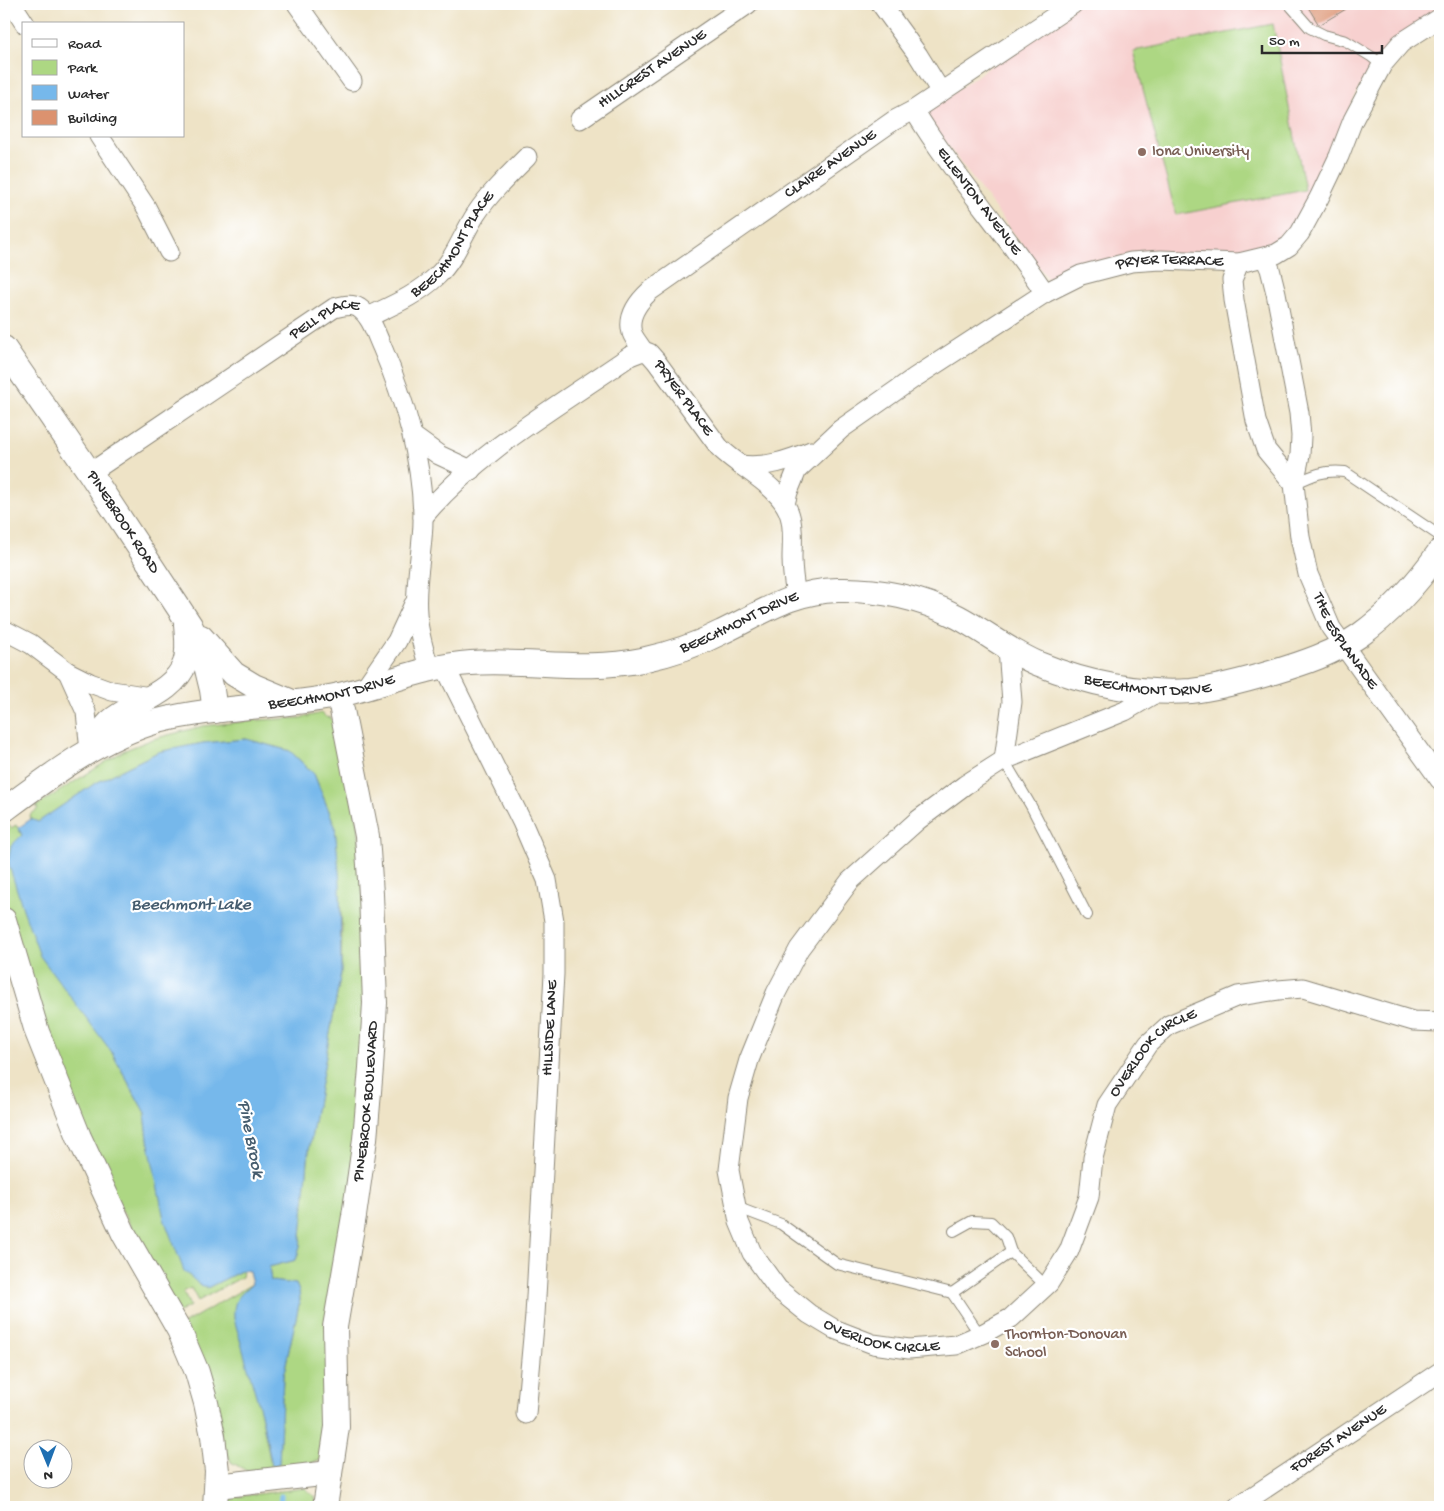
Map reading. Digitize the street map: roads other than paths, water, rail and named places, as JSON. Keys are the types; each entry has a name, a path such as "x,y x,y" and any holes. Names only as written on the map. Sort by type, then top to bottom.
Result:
{"street":[{"path":"12,4 24,22"},
{"path":"297,4 352,81"},
{"name":"HILLCREST AVENUE","path":"580,119 748,4"},
{"path":"881,4 918,55 941,92"},
{"name":"CLAIRE AVENUE","path":"643,351 632,333 631,320 635,307 650,291 892,121 914,110 1073,4"},
{"name":"PRYER TERRACE","path":"785,504 797,470 841,429 875,404 1045,293 1081,275 1131,262 1161,260 1239,263 1265,258 1289,246 1300,233 1339,156 1353,120 1382,65 1401,43 1440,18"},
{"name":"ELLENTON AVENUE","path":"914,110 933,141 1045,293"},
{"path":"100,138 146,207 169,252"},
{"name":"BEECHMONT PLACE","path":"368,316 402,301 438,275 486,200 527,157"},
{"name":"THE ESPLANADE","path":"1265,258 1275,284 1299,413 1300,455 1294,484 1300,537 1308,574 1331,628 1440,780"},
{"path":"1239,263 1232,280 1234,300 1256,421 1266,450 1294,484"},
{"name":"PELL PLACE","path":"90,473 334,308 344,305 354,305 360,308 368,316 395,379 414,437 420,476 423,517 416,598 418,624 436,667"},
{"name":"PINEBROOK ROAD","path":"4,348 90,473 195,633 212,690 215,711"},
{"name":"PRYER PLACE","path":"423,517 444,494 471,470 541,416 630,356 643,351 649,353 656,360 719,447 774,492 785,504"},
{"path":"414,437 439,455 471,470"},
{"name":"PRYER TERRACE","path":"740,464 760,466 781,463 821,446"},
{"path":"785,504 791,517 792,570 796,596"},
{"name":"BEECHMONT DRIVE","path":"8,817 46,779 90,751 147,725 215,711 293,703 339,695 436,667 479,662 583,666 630,662 660,656 690,646 776,604 796,596 820,591 847,590 913,599 949,613 1008,649 1037,663 1070,675 1128,688 1159,691 1193,691 1248,680 1309,661 1344,645 1358,637 1384,616 1415,584 1440,551"},
{"name":"PELL PLACE","path":"364,689 397,642 416,598"},
{"path":"90,751 110,722 172,682 184,667 187,655 188,621"},
{"path":"188,621 234,674 265,692 293,703"},
{"path":"4,630 31,644 68,672 90,683 112,691 150,697"},
{"path":"1004,760 1012,702 1008,649"},
{"name":"HILLSIDE LANE","path":"436,667 522,822 547,880 554,921 554,974 535,1305 526,1414"},
{"path":"68,672 86,712 90,751"},
{"name":"OVERLOOK CIRCLE","path":"1159,691 1119,714 1004,760 965,785 918,820 850,881 799,949 776,993 749,1060 738,1098 729,1170 739,1222 752,1253 778,1289 809,1314 834,1329 873,1344 908,1349 956,1345 980,1335 1011,1318 1046,1286 1069,1251 1086,1206 1089,1197 1093,1158 1107,1105 1148,1044 1170,1025 1238,996 1303,988 1413,1021 1440,1022"},
{"name":"PINEBROOK BOULEVARD","path":"324,1507 337,1419 335,1327 365,1139 375,1003 368,851 362,808 339,695"},
{"path":"4,920 37,1032 79,1137 124,1234 179,1330 191,1355 210,1420 215,1455 216,1497 330,1473"},
{"name":"FOREST AVENUE","path":"1237,1507 1440,1372"}],"lane":[{"path":"1289,4 1310,28 1346,42 1382,65"},
{"path":"1294,484 1320,472 1345,472 1440,536"},
{"path":"1004,760 1044,830 1087,916"},
{"path":"736,1206 781,1224 836,1264 952,1293 980,1335"},
{"path":"954,1231 972,1221 991,1222 1006,1237 1011,1252 1046,1286"},
{"path":"952,1293 1011,1252"}],"water":[{"name":"Beechmont Lake","path":"246,739 290,751 314,774 335,826 340,883 341,972 309,1150 300,1247 296,1260 269,1267 271,1281 296,1284 300,1300 283,1377 279,1464 272,1466 261,1413 234,1319 234,1307 237,1299 252,1284 249,1271 243,1270 207,1288 200,1285 184,1271 164,1219 148,1139 145,1113 111,1051 40,956 8,862 11,846 22,835 18,828 31,819 38,822 94,784 158,752 203,743"}],"waterway":[{"name":"Pine Brook","path":"280,1507 281,1496"}],"place":[{"name":"Iona University","path":"1142,152"},
{"name":"Thornton-Donovan School","path":"995,1344"}]}
